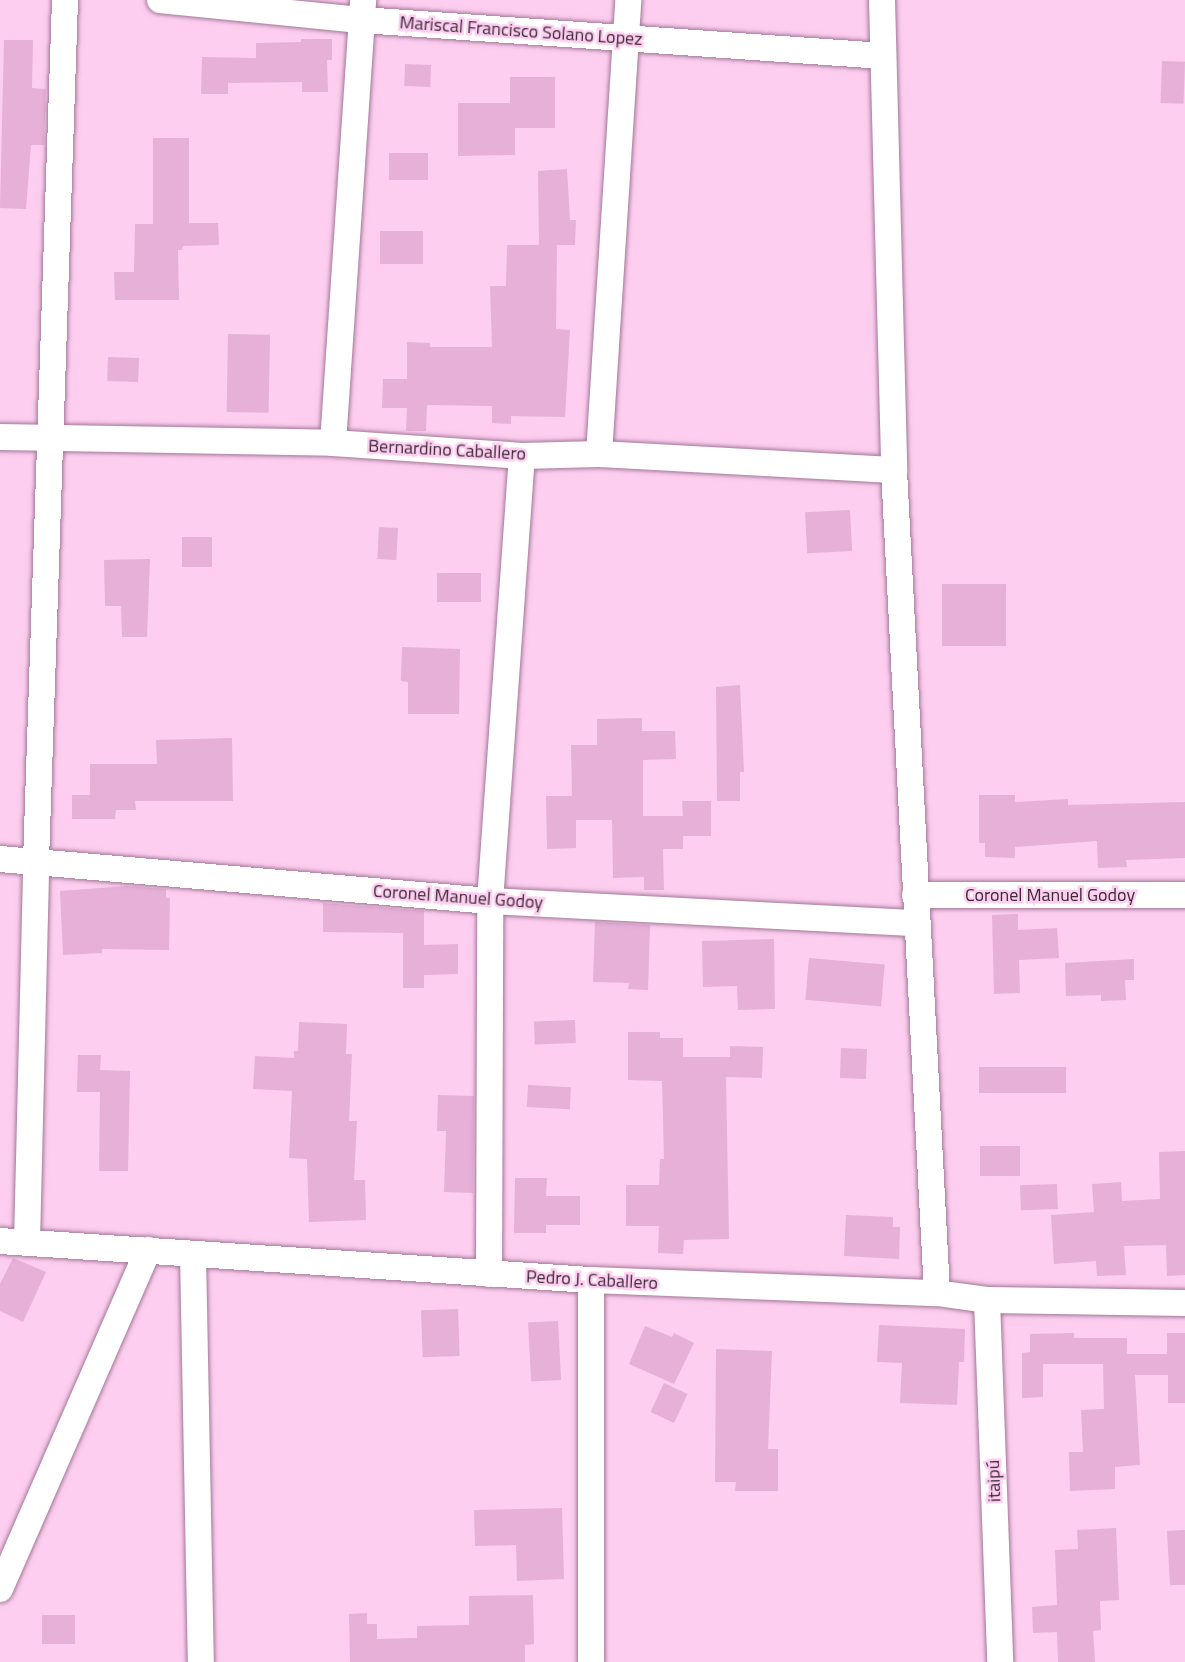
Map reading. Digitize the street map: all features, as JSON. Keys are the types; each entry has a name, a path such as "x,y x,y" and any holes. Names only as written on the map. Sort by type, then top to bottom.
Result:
{"street":[{"path":"27,1242 36,861 65,0"},
{"name":"Mariscal Francisco Solano Lopez","path":"160,0 362,10 625,38 883,56"},
{"path":"599,454 628,0"},
{"path":"882,0 894,470 937,1293"},
{"path":"333,443 362,10"},
{"name":"Bernardino Caballero","path":"0,438 333,443 522,456 599,454 894,470"},
{"path":"489,1274 490,901 522,456"},
{"name":"Coronel Manuel Godoy","path":"0,859 490,901 916,923"},
{"name":"Coronel Manuel Godoy","path":"915,895 1185,895"},
{"name":"Pedro J. Caballero","path":"0,1241 591,1280 937,1293 987,1300 1185,1303"},
{"path":"0,1589 148,1251"},
{"path":"193,1254 201,1662"},
{"path":"591,1280 591,1662"},
{"name":"itaipú","path":"987,1300 1000,1662"}],"building":[{"path":"301,39 332,39 332,60 327,60 328,92 302,92 302,82 228,83 228,94 201,94 202,57 256,58 256,43 301,42"},
{"path":"4,40 33,40 32,88 46,89 44,145 31,145 26,209 0,208"},
{"path":"1162,61 1185,62 1184,104 1161,103"},
{"path":"405,64 431,65 430,87 404,86"},
{"path":"510,77 555,77 555,128 515,128 515,155 458,156 458,103 510,103"},
{"path":"153,138 189,138 189,223 218,223 219,245 183,246 182,250 178,250 179,300 115,300 114,272 134,272 135,224 153,224"},
{"path":"389,153 428,153 428,180 389,180"},
{"path":"567,169 570,220 576,220 575,245 557,245 556,329 570,330 565,417 511,416 511,424 492,423 492,406 427,405 426,431 406,431 407,408 382,408 383,379 407,379 407,342 430,343 430,347 492,347 490,286 506,286 507,245 539,245 538,171"},
{"path":"380,231 423,231 423,264 380,264"},
{"path":"228,334 270,335 269,413 227,412"},
{"path":"108,357 139,358 138,382 107,381"},
{"path":"850,510 852,551 807,553 805,512"},
{"path":"379,527 398,528 396,560 377,559"},
{"path":"182,537 212,537 212,567 182,567"},
{"path":"150,559 147,637 122,637 121,606 105,606 104,560"},
{"path":"437,573 481,573 481,602 437,602"},
{"path":"942,584 1006,584 1006,646 942,646"},
{"path":"402,647 460,649 459,714 408,714 408,682 401,681"},
{"path":"740,685 744,772 740,772 740,801 717,801 716,687"},
{"path":"642,718 642,731 675,731 676,759 643,760 643,816 683,816 682,801 711,801 711,836 683,836 683,849 663,849 664,890 644,890 644,877 613,878 612,820 576,820 576,848 547,849 546,796 572,796 571,745 597,745 597,719"},
{"path":"232,738 233,801 135,801 136,810 116,810 115,819 72,819 72,795 90,795 90,764 157,764 156,740"},
{"path":"979,795 1015,795 1015,802 1068,799 1068,805 1185,802 1185,858 1126,860 1127,867 1098,868 1097,841 1015,847 1015,858 985,857 985,843 979,843"},
{"path":"127,886 166,889 166,898 170,898 169,950 102,949 102,953 63,955 60,891"},
{"path":"323,903 424,911 424,945 458,944 458,974 424,975 424,988 403,988 403,933 323,932"},
{"path":"1018,914 1018,930 1057,928 1059,958 1019,960 1020,993 994,994 992,915"},
{"path":"595,922 650,925 648,990 628,989 629,983 593,982"},
{"path":"774,939 775,1009 738,1010 737,986 703,987 702,941"},
{"path":"809,958 885,965 881,1006 805,1000"},
{"path":"1134,959 1134,980 1125,980 1126,1000 1101,1001 1101,995 1066,996 1065,963"},
{"path":"575,1020 576,1043 535,1044 534,1021"},
{"path":"299,1022 347,1024 346,1054 352,1054 349,1121 357,1121 354,1180 365,1180 366,1220 309,1222 307,1159 289,1158 292,1091 253,1089 255,1056 294,1058 294,1051 298,1051"},
{"path":"628,1032 660,1032 660,1038 683,1038 683,1057 730,1057 730,1046 763,1047 762,1078 726,1077 729,1239 684,1240 683,1254 658,1253 659,1226 626,1226 626,1185 659,1185 660,1159 664,1159 662,1081 628,1080"},
{"path":"841,1048 867,1049 866,1079 840,1078"},
{"path":"78,1055 101,1055 100,1070 130,1071 128,1171 99,1171 100,1092 77,1092"},
{"path":"979,1067 1066,1067 1066,1093 979,1093"},
{"path":"528,1085 571,1087 570,1109 527,1107"},
{"path":"438,1095 474,1096 473,1193 444,1192 446,1131 437,1131"},
{"path":"980,1146 1020,1146 1020,1176 980,1176"},
{"path":"1185,1151 1185,1275 1167,1276 1166,1245 1124,1246 1126,1275 1097,1276 1096,1261 1054,1264 1051,1215 1094,1212 1092,1184 1121,1182 1122,1201 1160,1199 1159,1152"},
{"path":"515,1178 547,1178 546,1196 580,1196 580,1225 546,1225 546,1233 514,1233"},
{"path":"1057,1184 1058,1209 1021,1210 1020,1185"},
{"path":"846,1215 893,1217 893,1227 900,1227 899,1259 844,1256"},
{"path":"13,1258 46,1272 23,1322 0,1311 0,1284"},
{"path":"458,1309 460,1356 423,1357 421,1310"},
{"path":"558,1321 561,1380 531,1381 528,1323"},
{"path":"879,1325 965,1329 964,1362 959,1362 957,1405 900,1403 902,1363 877,1362"},
{"path":"645,1326 672,1337 674,1333 694,1343 674,1384 629,1364"},
{"path":"1074,1333 1074,1338 1127,1338 1127,1354 1167,1354 1167,1333 1185,1333 1185,1403 1168,1403 1168,1375 1135,1375 1140,1465 1115,1467 1115,1489 1070,1491 1069,1452 1083,1452 1081,1410 1104,1409 1103,1364 1043,1364 1043,1397 1022,1398 1022,1353 1030,1352 1030,1334"},
{"path":"716,1349 772,1351 768,1449 778,1449 778,1491 735,1491 736,1482 715,1482"},
{"path":"664,1383 688,1394 674,1423 650,1412"},
{"path":"562,1508 564,1579 517,1581 516,1545 475,1546 474,1510"},
{"path":"1116,1528 1119,1600 1100,1601 1101,1630 1093,1631 1095,1662 1058,1662 1057,1632 1033,1633 1032,1607 1057,1605 1055,1550 1078,1549 1077,1530"},
{"path":"1185,1530 1185,1585 1170,1585 1167,1531"},
{"path":"533,1595 534,1644 525,1645 525,1662 350,1662 349,1614 367,1613 367,1624 377,1624 377,1639 417,1638 417,1626 469,1625 469,1596"},
{"path":"42,1615 75,1615 75,1644 42,1644"}]}
